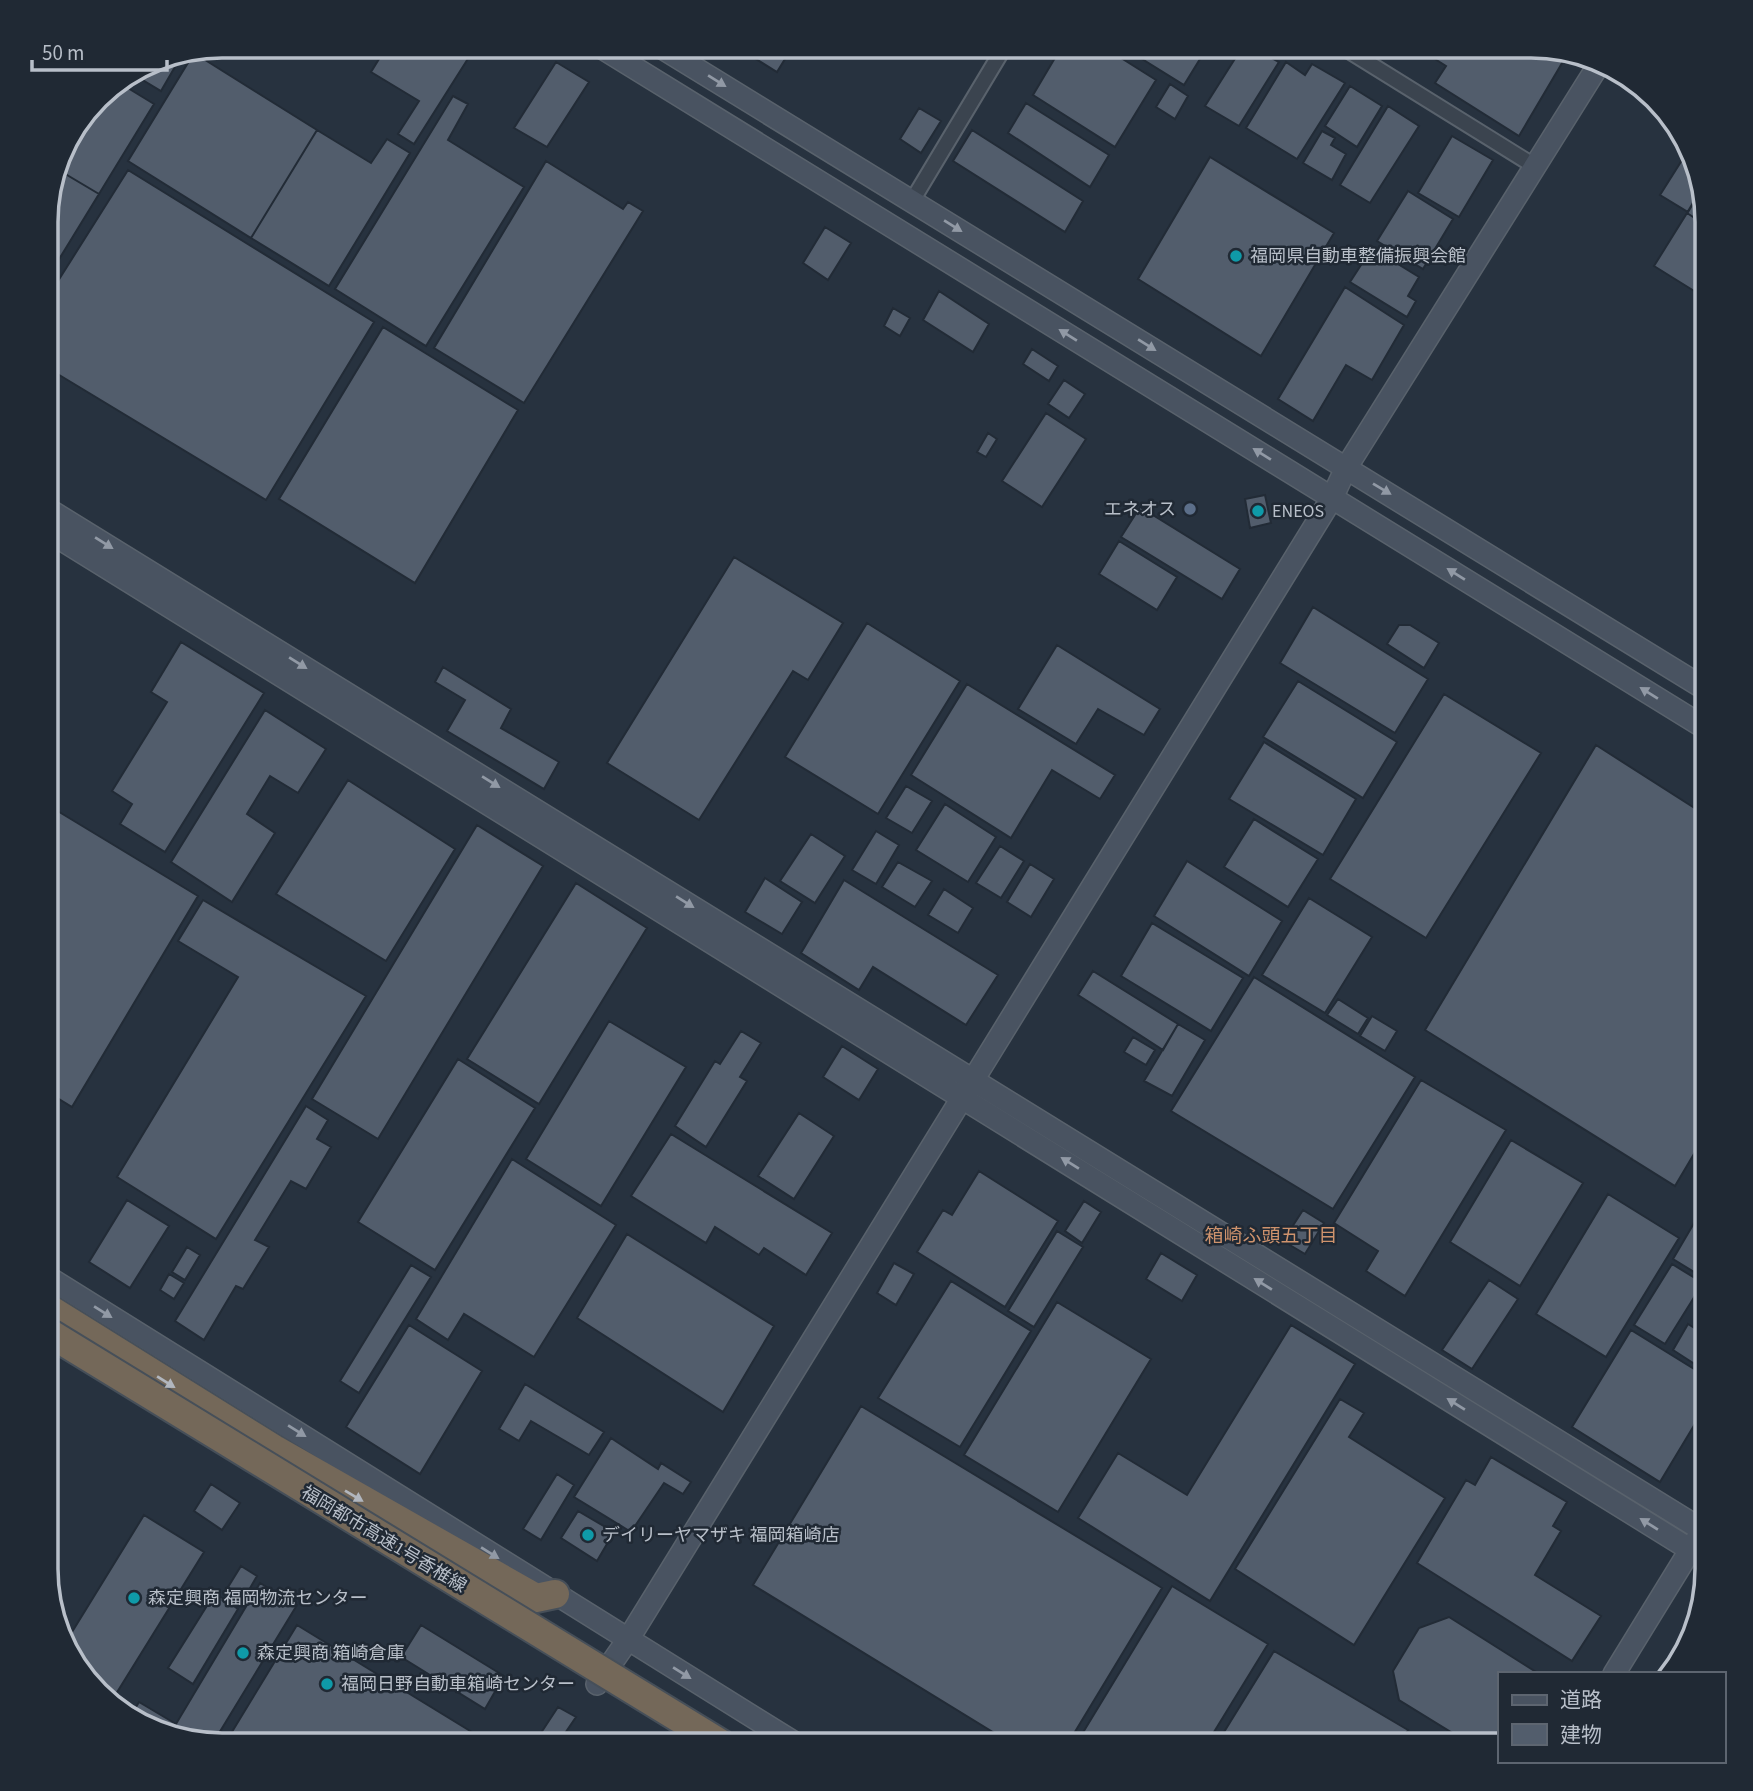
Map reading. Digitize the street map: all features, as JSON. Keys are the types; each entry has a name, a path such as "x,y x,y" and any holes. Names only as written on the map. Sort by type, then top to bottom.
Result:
{"highway":[{"path":"58,1314 274,1449 536,1598 555,1594"},
{"name":"福岡都市高速1号香椎線","path":"58,1338 703,1733"},
{"name":"福岡都市高速1号香椎線","path":"58,1348 690,1733"}],"street":[{"path":"618,58 1695,722"},
{"path":"679,58 1695,683"},
{"path":"912,201 998,58"},
{"path":"1360,58 1536,167"},
{"path":"597,1684 629,1638 1332,498 1346,468 1595,71"},
{"path":"58,516 968,1088 1695,1552"},
{"path":"58,537 968,1088 1695,1521"},
{"path":"58,1283 779,1733"},
{"path":"58,1348 679,1733"},
{"path":"1615,1672 1695,1561"}],"building":[{"path":"380,58 468,58 414,144 398,134 419,101 371,72"},
{"path":"754,58 786,58 777,72"},
{"path":"1055,58 1121,58 1156,80 1115,147 1033,95"},
{"path":"1140,58 1201,58 1184,85"},
{"path":"1235,58 1272,58 1279,62 1239,126 1205,106"},
{"path":"1433,58 1542,58 1563,61 1519,136 1435,83 1446,66"},
{"path":"200,59 317,130 251,238 128,161 189,61"},
{"path":"556,62 589,82 547,147 514,128"},
{"path":"1286,62 1305,75 1312,64 1345,83 1297,159 1246,128"},
{"path":"177,64 161,91 141,79"},
{"path":"1170,84 1188,96 1175,119 1156,107"},
{"path":"1350,86 1382,106 1357,147 1325,126"},
{"path":"127,88 154,104 99,194 65,174 75,149 92,122"},
{"path":"453,96 468,104 448,140 524,187 426,346 335,289"},
{"path":"1026,103 1109,155 1090,187 1008,133"},
{"path":"1388,106 1419,126 1370,203 1340,185"},
{"path":"919,108 941,121 921,153 900,139"},
{"path":"317,130 371,163 387,139 410,153 329,286 251,238"},
{"path":"972,130 1083,201 1065,232 953,161"},
{"path":"1322,131 1335,138 1331,145 1346,154 1332,180 1303,163"},
{"path":"1452,136 1493,160 1459,217 1418,193"},
{"name":"福岡県自動車整備振興会館","path":"1210,157 1334,233 1261,356 1138,279"},
{"path":"1683,159 1694,200 1688,212 1660,195"},
{"path":"546,161 623,209 628,202 643,211 524,403 434,348"},
{"path":"128,170 374,322 266,500 58,374 58,281"},
{"path":"65,174 99,194 58,261 58,211"},
{"path":"1408,191 1453,219 1423,269 1377,241"},
{"path":"1694,201 1695,218 1687,213"},
{"path":"1687,213 1695,218 1695,292 1654,266"},
{"path":"825,227 851,243 828,280 803,263"},
{"path":"1372,248 1419,277 1408,296 1416,301 1407,317 1350,282"},
{"path":"1345,287 1404,325 1372,380 1346,365 1313,421 1278,399"},
{"path":"939,291 989,324 973,352 923,320"},
{"path":"893,308 910,318 900,336 884,326"},
{"path":"383,327 518,410 415,583 279,499"},
{"path":"1032,349 1058,366 1049,381 1023,364"},
{"path":"1064,380 1085,394 1069,418 1048,404"},
{"path":"1046,413 1086,439 1042,507 1002,481"},
{"path":"988,433 997,439 986,457 977,452"},
{"name":"ENEOS","path":"1265,495 1271,523 1250,528 1245,499"},
{"path":"1140,507 1240,569 1222,599 1121,537"},
{"path":"1119,541 1177,577 1157,610 1099,574"},
{"path":"734,557 843,623 808,680 793,671 699,820 607,763"},
{"path":"1313,607 1428,679 1395,733 1280,663"},
{"path":"867,623 960,681 878,814 785,757"},
{"path":"1399,625 1410,625 1439,643 1424,668 1387,644"},
{"path":"181,642 264,693 165,852 120,824 132,804 112,791 167,702 151,692"},
{"path":"1057,645 1160,709 1144,735 1098,709 1076,744 1018,709"},
{"path":"443,667 511,709 501,728 559,762 544,789 447,731 465,700 435,682"},
{"path":"1298,681 1397,742 1363,798 1263,737"},
{"path":"967,684 1115,775 1100,799 1052,770 1011,838 911,775"},
{"path":"1444,694 1541,753 1426,938 1330,879"},
{"path":"265,710 326,749 298,793 270,776 247,814 275,833 232,902 171,862"},
{"path":"1264,742 1356,799 1323,855 1229,799"},
{"path":"1596,745 1695,808 1695,1152 1675,1186 1425,1030"},
{"path":"348,780 455,849 386,961 276,894"},
{"path":"906,786 932,801 912,833 886,818"},
{"path":"945,804 996,837 968,882 916,850"},
{"path":"58,811 198,896 72,1107 58,1098"},
{"path":"1254,819 1318,859 1288,907 1224,867"},
{"path":"477,825 543,866 378,1139 312,1099"},
{"path":"876,831 899,845 876,884 852,870"},
{"path":"811,834 845,856 815,903 780,881"},
{"path":"1000,846 1024,861 1001,898 976,883"},
{"path":"1187,861 1282,921 1249,976 1154,916"},
{"path":"898,862 932,881 915,907 882,887"},
{"path":"1030,864 1054,879 1031,917 1007,902"},
{"path":"765,878 802,902 782,934 745,912"},
{"path":"844,880 998,975 966,1025 873,967 859,990 801,953"},
{"path":"576,883 647,928 539,1104 467,1059"},
{"path":"944,889 973,908 958,933 928,915"},
{"path":"1309,898 1372,937 1325,1013 1262,975"},
{"path":"203,900 366,996 216,1239 117,1177 238,977 178,941"},
{"path":"1152,923 1243,978 1211,1031 1121,976"},
{"path":"1093,971 1178,1024 1163,1050 1078,995"},
{"path":"1254,977 1415,1077 1333,1209 1171,1111"},
{"path":"1338,999 1368,1018 1358,1034 1327,1015"},
{"path":"1372,1016 1397,1031 1385,1051 1360,1036"},
{"path":"609,1021 686,1067 601,1206 526,1159"},
{"path":"1178,1024 1205,1040 1172,1096 1144,1081"},
{"path":"741,1031 761,1043 740,1077 747,1081 706,1147 675,1126 715,1061 720,1064"},
{"path":"1133,1037 1155,1050 1146,1065 1124,1052"},
{"path":"842,1046 878,1069 859,1100 823,1077"},
{"path":"458,1059 535,1108 435,1270 358,1222"},
{"path":"1421,1080 1506,1130 1405,1296 1366,1271 1378,1251 1334,1223"},
{"path":"306,1106 328,1120 317,1139 331,1147 306,1189 291,1181 255,1240 269,1247 243,1289 236,1286 204,1340 175,1321"},
{"path":"799,1113 834,1136 794,1199 758,1176"},
{"path":"671,1134 832,1233 806,1275 764,1248 759,1255 715,1227 706,1243 631,1196"},
{"path":"1511,1140 1583,1183 1520,1286 1450,1242"},
{"path":"512,1159 616,1225 534,1357 464,1314 448,1340 416,1319"},
{"path":"979,1171 1058,1221 1005,1307 917,1252 943,1210 952,1215"},
{"path":"1608,1194 1679,1238 1606,1357 1536,1314"},
{"path":"127,1200 169,1226 130,1288 89,1262"},
{"path":"1084,1201 1101,1212 1082,1243 1065,1231"},
{"path":"1303,1210 1324,1223 1305,1254 1283,1241"},
{"path":"1695,1221 1695,1273 1673,1259"},
{"path":"1057,1231 1083,1247 1034,1327 1008,1311"},
{"path":"627,1234 774,1326 723,1412 577,1318"},
{"path":"187,1247 200,1255 185,1280 172,1272"},
{"path":"1161,1253 1197,1275 1182,1301 1146,1279"},
{"path":"894,1263 914,1274 896,1305 877,1293"},
{"path":"1672,1264 1695,1278 1695,1296 1665,1344 1634,1325"},
{"path":"411,1265 431,1277 359,1393 340,1381"},
{"path":"169,1274 184,1283 174,1299 160,1290"},
{"path":"1489,1280 1518,1299 1472,1369 1442,1350"},
{"path":"951,1281 1031,1331 960,1447 878,1398"},
{"path":"1057,1302 1151,1359 1058,1512 964,1455"},
{"path":"1688,1324 1695,1328 1695,1364 1673,1350"},
{"path":"409,1325 482,1371 420,1474 346,1427"},
{"path":"1291,1325 1355,1364 1210,1601 1078,1518 1118,1453 1187,1495"},
{"path":"1631,1330 1695,1370 1695,1424 1660,1482 1572,1427"},
{"path":"525,1384 604,1432 589,1455 531,1421 519,1441 499,1429"},
{"path":"1340,1399 1364,1413 1349,1437 1445,1498 1354,1645 1235,1569"},
{"path":"861,1406 1162,1588 1074,1733 994,1733 753,1585"},
{"path":"611,1438 658,1469 661,1463 691,1482 683,1494 664,1483 631,1532 574,1497"},
{"path":"1491,1457 1567,1502 1553,1526 1561,1531 1535,1575 1601,1616 1572,1661 1417,1563 1466,1480 1475,1485"},
{"path":"557,1474 574,1485 541,1540 523,1529"},
{"path":"211,1484 240,1503 222,1530 194,1511"},
{"name":"デイリーヤマザキ 福岡箱崎店","path":"578,1511 614,1532 597,1561 561,1538"},
{"name":"森定興商 福岡物流センター","path":"144,1515 204,1552 116,1694 85,1660 71,1634"},
{"path":"241,1566 257,1576 242,1602 225,1592"},
{"name":"森定興商 箱崎倉庫","path":"260,1583 297,1605 219,1733 200,1732 169,1725 135,1708 139,1702 176,1724"},
{"path":"1172,1586 1268,1644 1213,1733 1083,1733"},
{"path":"215,1593 238,1609 193,1684 168,1668"},
{"path":"1449,1617 1536,1672 1498,1672 1498,1733 1453,1733 1399,1700 1393,1671 1419,1628"},
{"name":"福岡日野自動車箱崎センター","path":"297,1625 473,1733 231,1733"},
{"path":"421,1625 504,1676 485,1709 401,1657"},
{"path":"1274,1651 1408,1730 1406,1733 1223,1733"},
{"path":"558,1707 576,1717 565,1733 541,1733"}],"place":[{"name":"福岡県自動車整備振興会館","path":"1236,256"},
{"name":"エネオス","path":"1190,509"},
{"name":"ENEOS","path":"1258,511"},
{"name":"デイリーヤマザキ 福岡箱崎店","path":"588,1535"},
{"name":"森定興商 福岡物流センター","path":"134,1598"},
{"name":"森定興商 箱崎倉庫","path":"243,1653"},
{"name":"福岡日野自動車箱崎センター","path":"327,1684"}],"district":[{"name":"箱崎ふ頭五丁目","path":"1271,1235"}]}
